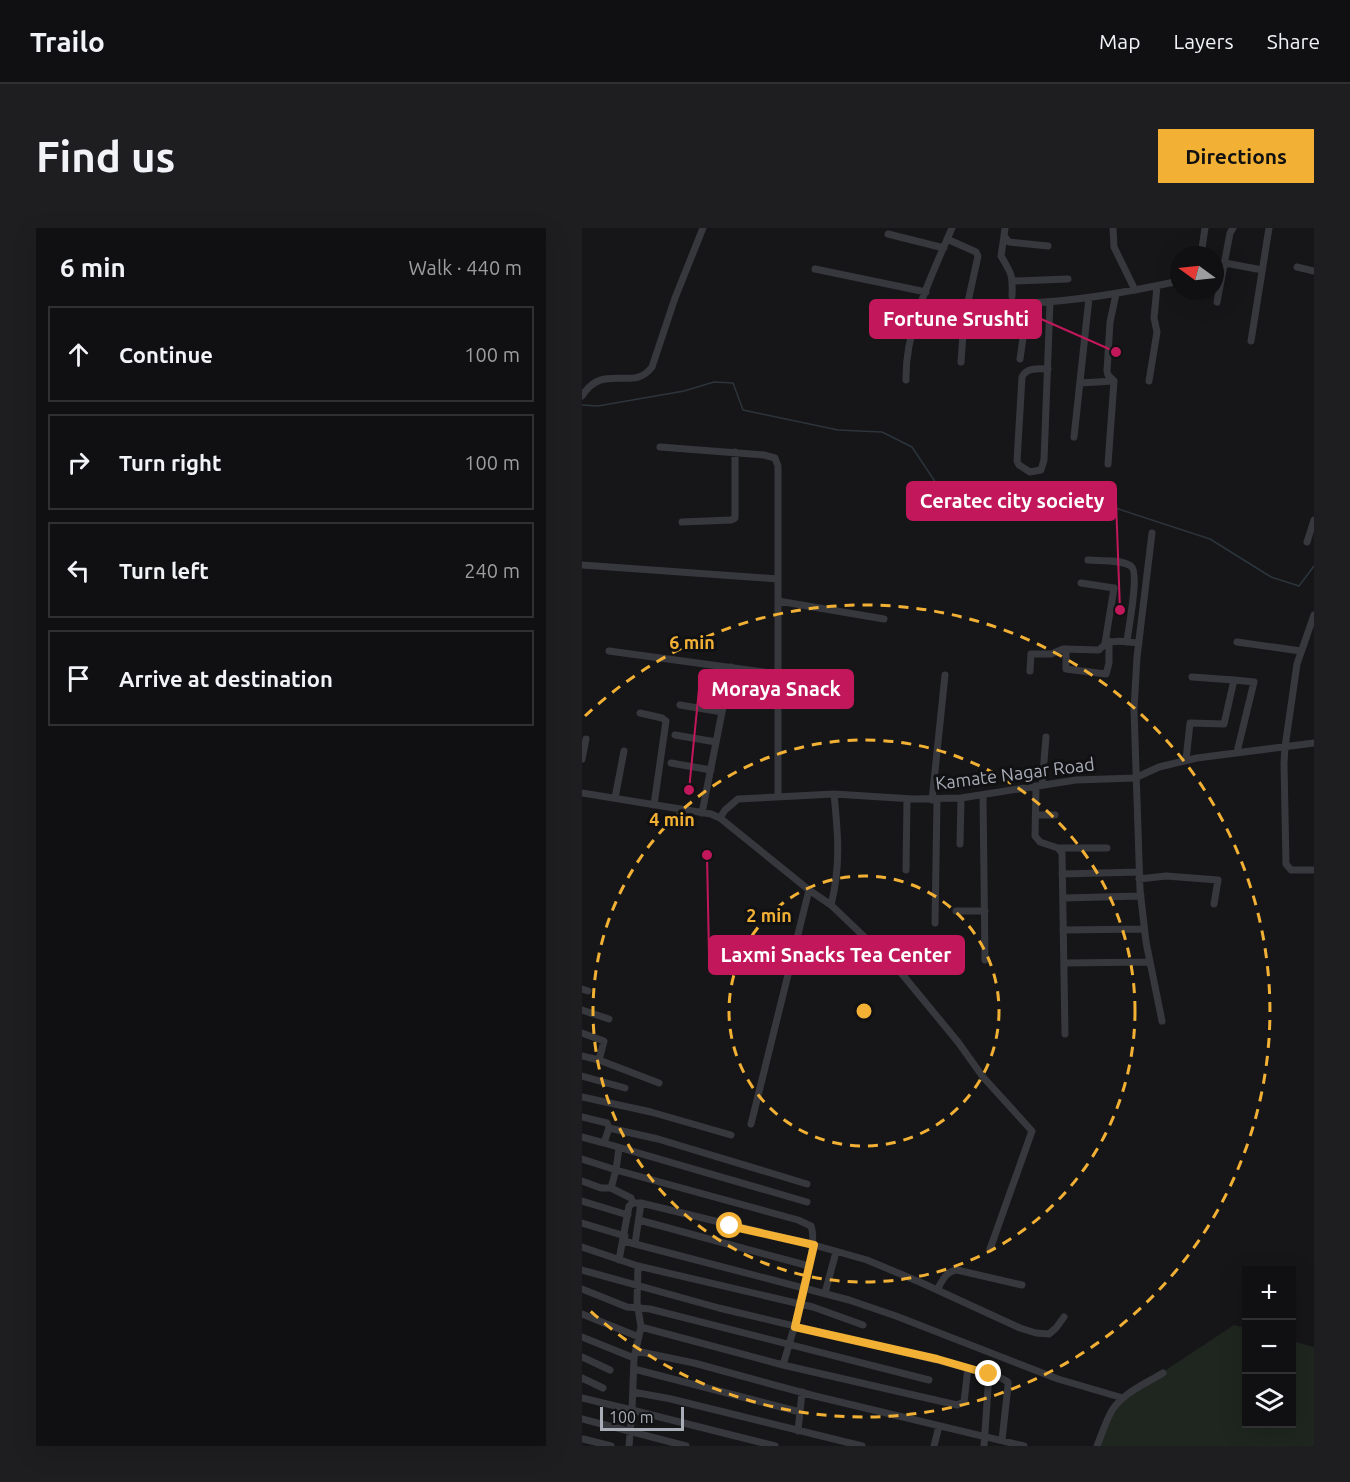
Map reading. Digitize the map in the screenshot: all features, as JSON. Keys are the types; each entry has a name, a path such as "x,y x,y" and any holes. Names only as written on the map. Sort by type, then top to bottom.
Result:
{"street":[{"path":"582,396 589,386 600,379 612,377 635,379 648,373 703,228"},
{"path":"906,380 906,360 926,292 952,228"},
{"path":"1113,228 1113,247 1135,290"},
{"path":"1202,246 1204,228"},
{"path":"1217,302 1230,233 1233,228"},
{"path":"1251,341 1269,228"},
{"path":"1005,232 1006,240 1013,243 1048,246"},
{"path":"1005,232 1001,256 1009,266 1013,281 1012,296"},
{"path":"888,234 944,248"},
{"path":"947,239 976,252 978,256 964,320 961,362"},
{"path":"1225,263 1257,269"},
{"path":"1297,267 1314,271"},
{"path":"815,268 926,292"},
{"path":"1013,281 1068,279"},
{"path":"1020,359 1028,303 1089,298 1170,283"},
{"path":"1149,381 1157,332 1154,318 1157,286"},
{"path":"1107,464 1114,381 1107,371 1110,322 1116,294"},
{"path":"1074,437 1089,298"},
{"path":"1048,369 1030,369 1023,376 1017,461 1030,472 1041,470 1044,460 1048,369 1050,302"},
{"path":"1080,383 1114,381"},
{"path":"660,447 764,455 775,458 777,462 778,796"},
{"path":"682,522 735,518 735,452"},
{"path":"1307,542 1314,520"},
{"path":"1152,533 1138,643 1134,709 1135,778 1140,896 1162,1021"},
{"path":"1088,560 1121,563 1131,566 1134,571 1127,642"},
{"path":"582,565 778,579"},
{"path":"1066,649 1066,669 1106,674 1109,663 1107,642 1114,588 1081,583"},
{"path":"778,601 884,619"},
{"path":"1314,615 1301,651 1292,692 1284,763 1286,864 1291,870 1314,870"},
{"path":"1030,671 1031,654 1052,654 1066,649 1099,650 1107,642 1138,643"},
{"path":"1238,642 1301,651"},
{"path":"609,651 778,674"},
{"path":"702,813 730,667"},
{"path":"934,923 934,799 945,675"},
{"path":"1192,677 1254,682 1237,752"},
{"path":"1186,760 1190,723 1224,724 1234,680"},
{"path":"680,705 722,712"},
{"path":"640,712 666,721 654,805"},
{"path":"675,735 716,742"},
{"path":"1046,738 1035,836 1038,840 1058,848 1107,848"},
{"path":"582,759 586,739"},
{"name":"Kamate Nagar Road","path":"720,818 725,810 738,799 834,794 908,799 961,798 1076,780 1135,778 1159,766 1186,760 1314,743"},
{"path":"615,798 624,751"},
{"path":"670,763 711,770"},
{"path":"582,793 720,818 831,905 897,968 958,1042 983,1077 1032,1131 990,1249"},
{"path":"831,905 838,865 838,823 834,794"},
{"path":"983,795 985,960"},
{"path":"960,843 961,798"},
{"path":"906,870 908,799"},
{"path":"1036,815 1055,814"},
{"path":"1058,848 1062,853 1065,1034"},
{"path":"1062,874 1166,876 1218,880 1214,904"},
{"path":"751,1124 809,890"},
{"path":"1062,898 1140,896"},
{"path":"956,911 985,911"},
{"path":"1063,930 1144,929"},
{"path":"1064,963 1150,962"},
{"path":"582,1010 609,1019"},
{"path":"582,1033 603,1041 599,1060"},
{"path":"582,1056 599,1060 659,1083"},
{"path":"582,1076 625,1088"},
{"path":"582,1097 651,1112 731,1135"},
{"path":"582,1117 607,1123 609,1128 604,1143"},
{"path":"609,1128 681,1145 807,1184"},
{"path":"582,1137 807,1202"},
{"path":"611,1188 619,1148"},
{"path":"582,1159 798,1220 811,1226 814,1245 795,1327 783,1365"},
{"path":"582,1181 601,1188 611,1188 631,1198 633,1203"},
{"path":"582,1201 628,1215"},
{"path":"619,1260 629,1206 633,1203 641,1203 867,1260 1020,1328 1044,1335 1052,1332 1064,1317"},
{"path":"635,1244 641,1203"},
{"path":"639,1220 809,1266"},
{"path":"582,1223 635,1244 825,1293 896,1316 1058,1379 1124,1398"},
{"path":"582,1247 638,1266 813,1307 863,1325"},
{"path":"825,1293 836,1252"},
{"path":"629,1446 635,1354 641,1327 637,1286 638,1266"},
{"path":"938,1290 944,1277 951,1270 957,1269 1022,1285"},
{"path":"582,1270 795,1327 968,1368 1005,1380 1008,1386 1002,1440"},
{"path":"582,1289 627,1307 650,1309 929,1380"},
{"path":"582,1314 639,1337"},
{"path":"641,1327 783,1365 957,1405 964,1402 968,1368"},
{"path":"582,1337 635,1354 694,1363 1024,1446"},
{"path":"582,1357 610,1370"},
{"path":"634,1369 800,1412"},
{"path":"1097,1446 1110,1414 1124,1398 1163,1373"},
{"path":"984,1446 989,1374"},
{"path":"582,1378 603,1388"},
{"path":"633,1392 671,1399 862,1446"},
{"path":"798,1431 802,1392"},
{"path":"582,1398 775,1446"},
{"path":"582,1419 686,1446"},
{"path":"934,1446 939,1426"},
{"path":"583,1439 611,1446"}],"shaded area":[{"path":"1234,1325 1242,1327 1242,1428 1296,1428 1296,1342 1314,1347 1314,1446 1100,1446 1116,1403"}],"waterway":[{"path":"582,405 598,406 684,391 714,382 733,383 743,410 838,430 882,432 912,447 942,492 960,507 1010,500 1100,503 1210,539 1271,577 1299,586 1314,566"}],"place":[{"name":"Fortune Srushti","path":"1116,352"},
{"name":"Ceratec city society","path":"1120,610"},
{"name":"Moraya Snack","path":"689,790"},
{"name":"Laxmi Snacks Tea Center","path":"707,855"}],"route":[{"path":"730,1226 814,1245 795,1327 937,1359 989,1374"}]}
